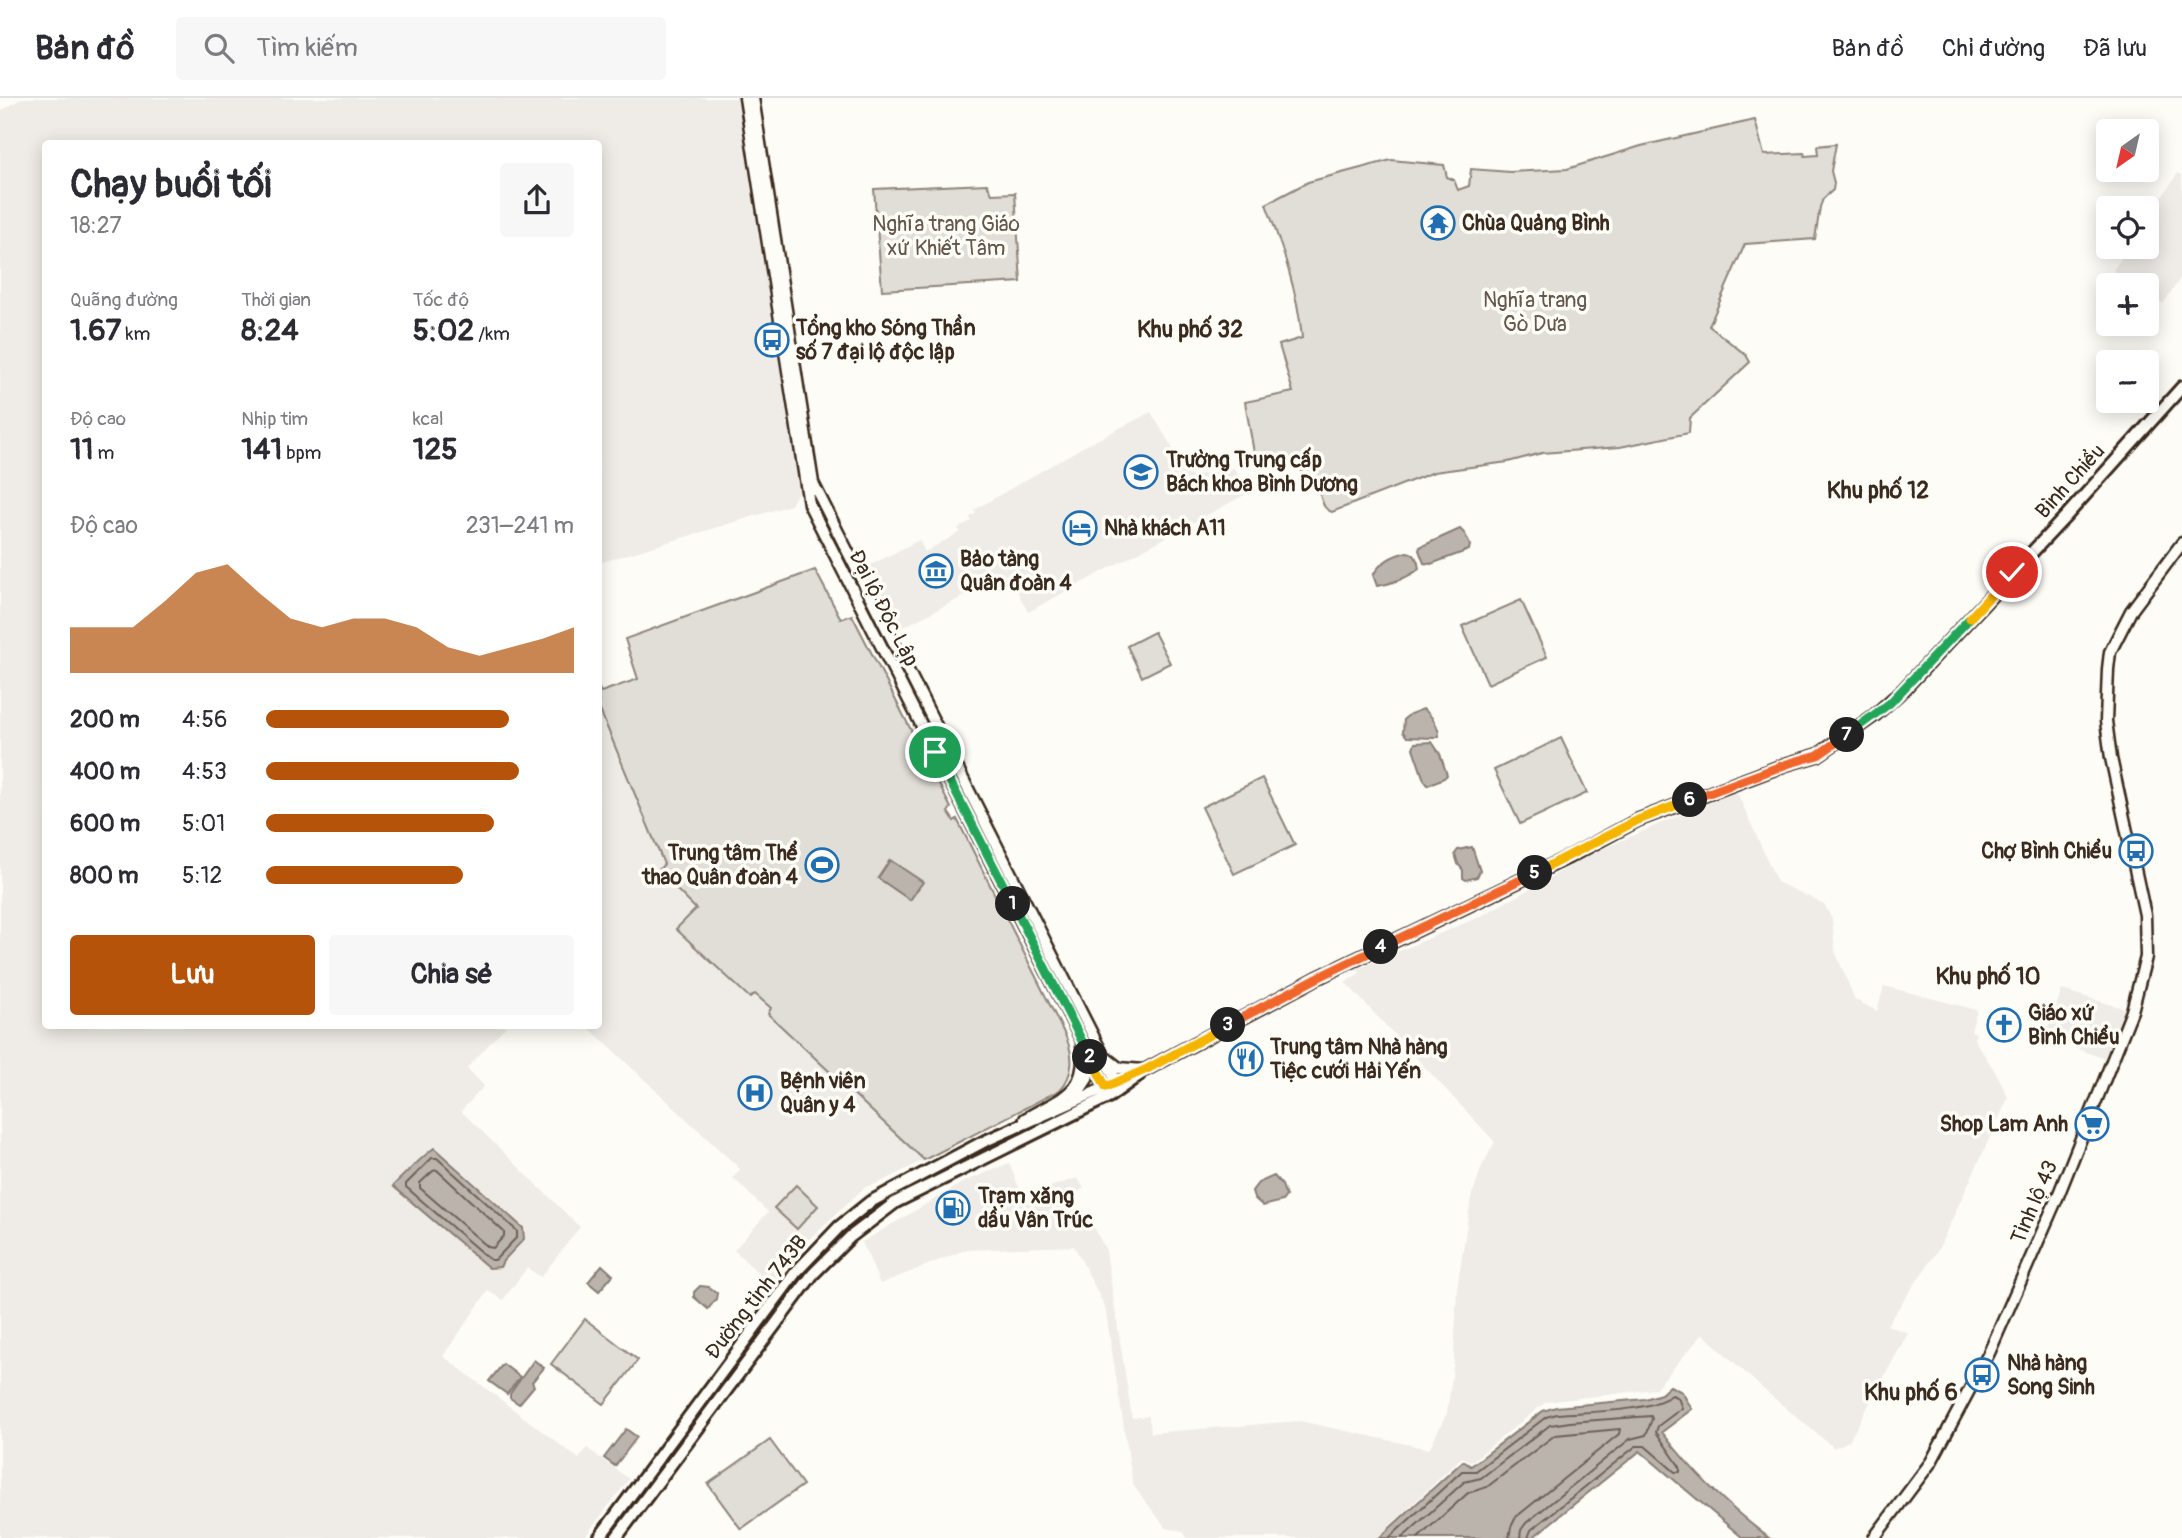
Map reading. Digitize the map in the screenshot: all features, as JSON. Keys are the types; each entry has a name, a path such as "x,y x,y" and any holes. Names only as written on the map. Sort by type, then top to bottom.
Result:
{"main road":[{"name":"Đại lộ Độc Lập","path":"745,98 809,504 1091,1059 1113,1089"},
{"name":"Đại lộ Độc Lập","path":"753,98 813,483 1102,1054 1113,1089"},
{"name":"Bình Chiểu","path":"1638,820 1818,755 1883,709 1904,690 2067,515 2182,387"},
{"name":"Tỉnh lộ 43","path":"1874,1538 1931,1462 1989,1353 2058,1196 2134,1003 2146,957 2146,925 2134,859 2122,817 2108,736 2108,669 2110,652 2131,611 2182,543"},
{"name":"Đường tỉnh 743B","path":"615,1538 813,1274 831,1254 872,1219 907,1196 1113,1089 1317,978 1569,857 1638,820"},
{"path":"1006,1133 1031,1115 1066,1097 1075,1088 1083,1066 1079,1035"},
{"path":"1102,1054 1119,1068 1147,1069"},
{"path":"1068,1104 1085,1084 1091,1059"},
{"name":"Đường tỉnh 743B","path":"599,1538 796,1272 852,1215 902,1184 984,1142 1068,1104 1113,1089"},
{"path":"726,1366 736,1379"}],"shaded area":[{"path":"22,98 737,98 799,490 791,505 602,562 602,140 42,140 42,1029 503,1029 467,1068 484,1086 461,1111 580,1227 541,1277 527,1268 503,1300 488,1291 443,1356 579,1459 587,1448 629,1479 584,1538 0,1538 0,112"},
{"path":"2178,173 2182,175 2182,276 2163,304 2159,301 2159,273 2118,273 2113,270 2121,259 2159,259 2159,201"},
{"path":"1151,412 1189,476 1234,468 1248,493 1028,612 1008,574 897,630 865,568 919,540 925,552 960,532 958,528 971,521 970,517 976,513 974,510 1081,448"},
{"name":"Bệnh viên Quân y 4","path":"602,715 665,864 659,871 696,909 676,930 751,998 755,994 771,1009 768,1014 924,1160 879,1183 865,1187 807,1241 771,1285 734,1250 768,1212 733,1178 740,1169 590,1029 602,1029"},
{"path":"1736,790 1777,882 1824,904 1832,919 1835,951 1855,1000 1877,1011 1884,986 1977,1010 1971,1031 1976,1033 1974,1039 1998,1076 2008,1098 1938,1250 1887,1325 1908,1333 1849,1441 1834,1448 1703,1334 1655,1389 1546,1402 1471,1462 1462,1457 1377,1538 1187,1538 1183,1531 1166,1528 1133,1485 1105,1307 1074,1246 965,1250 880,1284 862,1242 962,1183 1009,1163 1020,1190 1026,1189 1029,1194 1077,1178 1084,1188 1071,1196 1081,1224 1090,1219 1106,1251 1132,1418 1149,1416 1151,1433 1300,1421 1429,1449 1447,1413 1454,1361 1457,1288 1471,1198 1482,1166 1495,1142 1345,982 1360,973 1357,969 1481,916 1598,851"},
{"path":"2062,990 2126,1009 2107,1060 2045,1036"}],"green space":[{"name":"Nghĩa trang Gò Dưa","path":"1755,120 1764,155 1818,155 1817,146 1836,144 1831,171 1833,190 1823,199 1820,207 1815,239 1745,244 1709,326 1746,355 1750,362 1690,418 1689,433 1620,447 1542,453 1508,462 1434,472 1332,512 1325,507 1314,485 1302,471 1286,464 1256,464 1245,402 1293,392 1279,345 1302,338 1293,287 1266,204 1308,182 1391,160 1444,165 1447,177 1454,180 1458,190 1469,186 1471,169 1510,172 1567,169 1641,146"},
{"name":"Nghĩa trang Giáo xứ Khiết Tâm","path":"987,184 992,194 1015,193 1021,282 882,290 874,189"},
{"name":"Trung tâm Thể thao Quân đoàn 4","path":"815,570 841,619 852,615 951,808 948,812 954,821 957,819 1066,1037 1071,1065 1068,1078 1060,1090 924,1160 768,1014 771,1008 755,994 750,998 676,929 696,909 658,871 664,864 602,715 602,692 638,679 625,639"},
{"path":"1521,600 1547,657 1488,684 1462,626"},
{"path":"1154,632 1170,663 1142,677 1127,646"},
{"path":"1561,738 1587,793 1520,824 1494,770"},
{"path":"1262,778 1295,845 1234,874 1202,807"},
{"path":"796,1185 818,1206 797,1229 774,1208"},
{"path":"585,1319 638,1360 604,1404 551,1364"},
{"path":"770,1440 803,1485 741,1529 708,1484"}],"water":[{"path":"1460,529 1470,545 1469,550 1431,564 1424,563 1420,547"},
{"path":"1407,552 1417,560 1419,569 1400,580 1377,586 1373,575 1379,567 1392,557"},
{"path":"1423,709 1434,721 1439,736 1407,737 1403,732 1404,719"},
{"path":"1432,742 1440,754 1447,775 1428,785 1413,748 1415,743"},
{"path":"1472,847 1480,871 1477,877 1466,880 1455,854 1458,850"},
{"path":"890,860 923,882 910,900 878,878"},
{"path":"434,1148 523,1228 524,1239 500,1267 489,1268 393,1186"},
{"path":"1274,1176 1282,1185 1286,1196 1282,1201 1263,1206 1254,1198 1252,1191 1258,1183"},
{"path":"602,1265 613,1275 599,1291 588,1282"},
{"path":"700,1286 709,1287 717,1293 708,1309 694,1297 694,1292"},
{"path":"534,1360 544,1368 519,1404 510,1398 510,1394"},
{"path":"503,1364 520,1377 507,1394 489,1381"},
{"path":"1670,1386 1682,1392 1692,1409 1662,1432 1712,1489 1769,1538 1743,1538 1640,1451 1532,1538 1379,1538 1463,1461 1471,1466 1543,1411 1556,1407 1645,1399 1661,1394"},
{"path":"626,1429 637,1437 615,1466 604,1458"}],"place":[{"name":"Chùa Quảng Bình","path":"1438,223"},
{"name":"Tổng kho Sóng Thần số 7 đại lộ độc lập","path":"772,340"},
{"name":"Trường Trung cấp Bách khoa Bình Dương","path":"1141,472"},
{"name":"Nhà khách A11","path":"1080,528"},
{"name":"Bảo tàng Quân đoàn 4","path":"936,571"},
{"name":"Chợ Bình Chiểu","path":"2136,851"},
{"name":"Trung tâm Thể thao Quân đoàn 4","path":"822,865"},
{"name":"Giáo xứ Bình Chiểu","path":"2004,1025"},
{"name":"Trung tâm Nhà hàng Tiệc cưới Hải Yến","path":"1246,1059"},
{"name":"Bệnh viên Quân y 4","path":"755,1093"},
{"name":"Shop Lam Anh","path":"2092,1124"},
{"name":"Trạm xăng dầu Vân Trúc","path":"953,1208"},
{"name":"Nhà hàng Song Sinh","path":"1982,1375"}],"district":[{"name":"Khu phố 32","path":"1190,329"},
{"name":"Khu phố 12","path":"1878,490"},
{"name":"Khu phố 10","path":"1988,976"},
{"name":"Khu phố 6","path":"1911,1392"}],"route":[{"path":"935,752 1106,1087 1147,1069 1317,978 1569,857 1638,820 1818,755 1856,729 1904,690 2012,572"}]}
